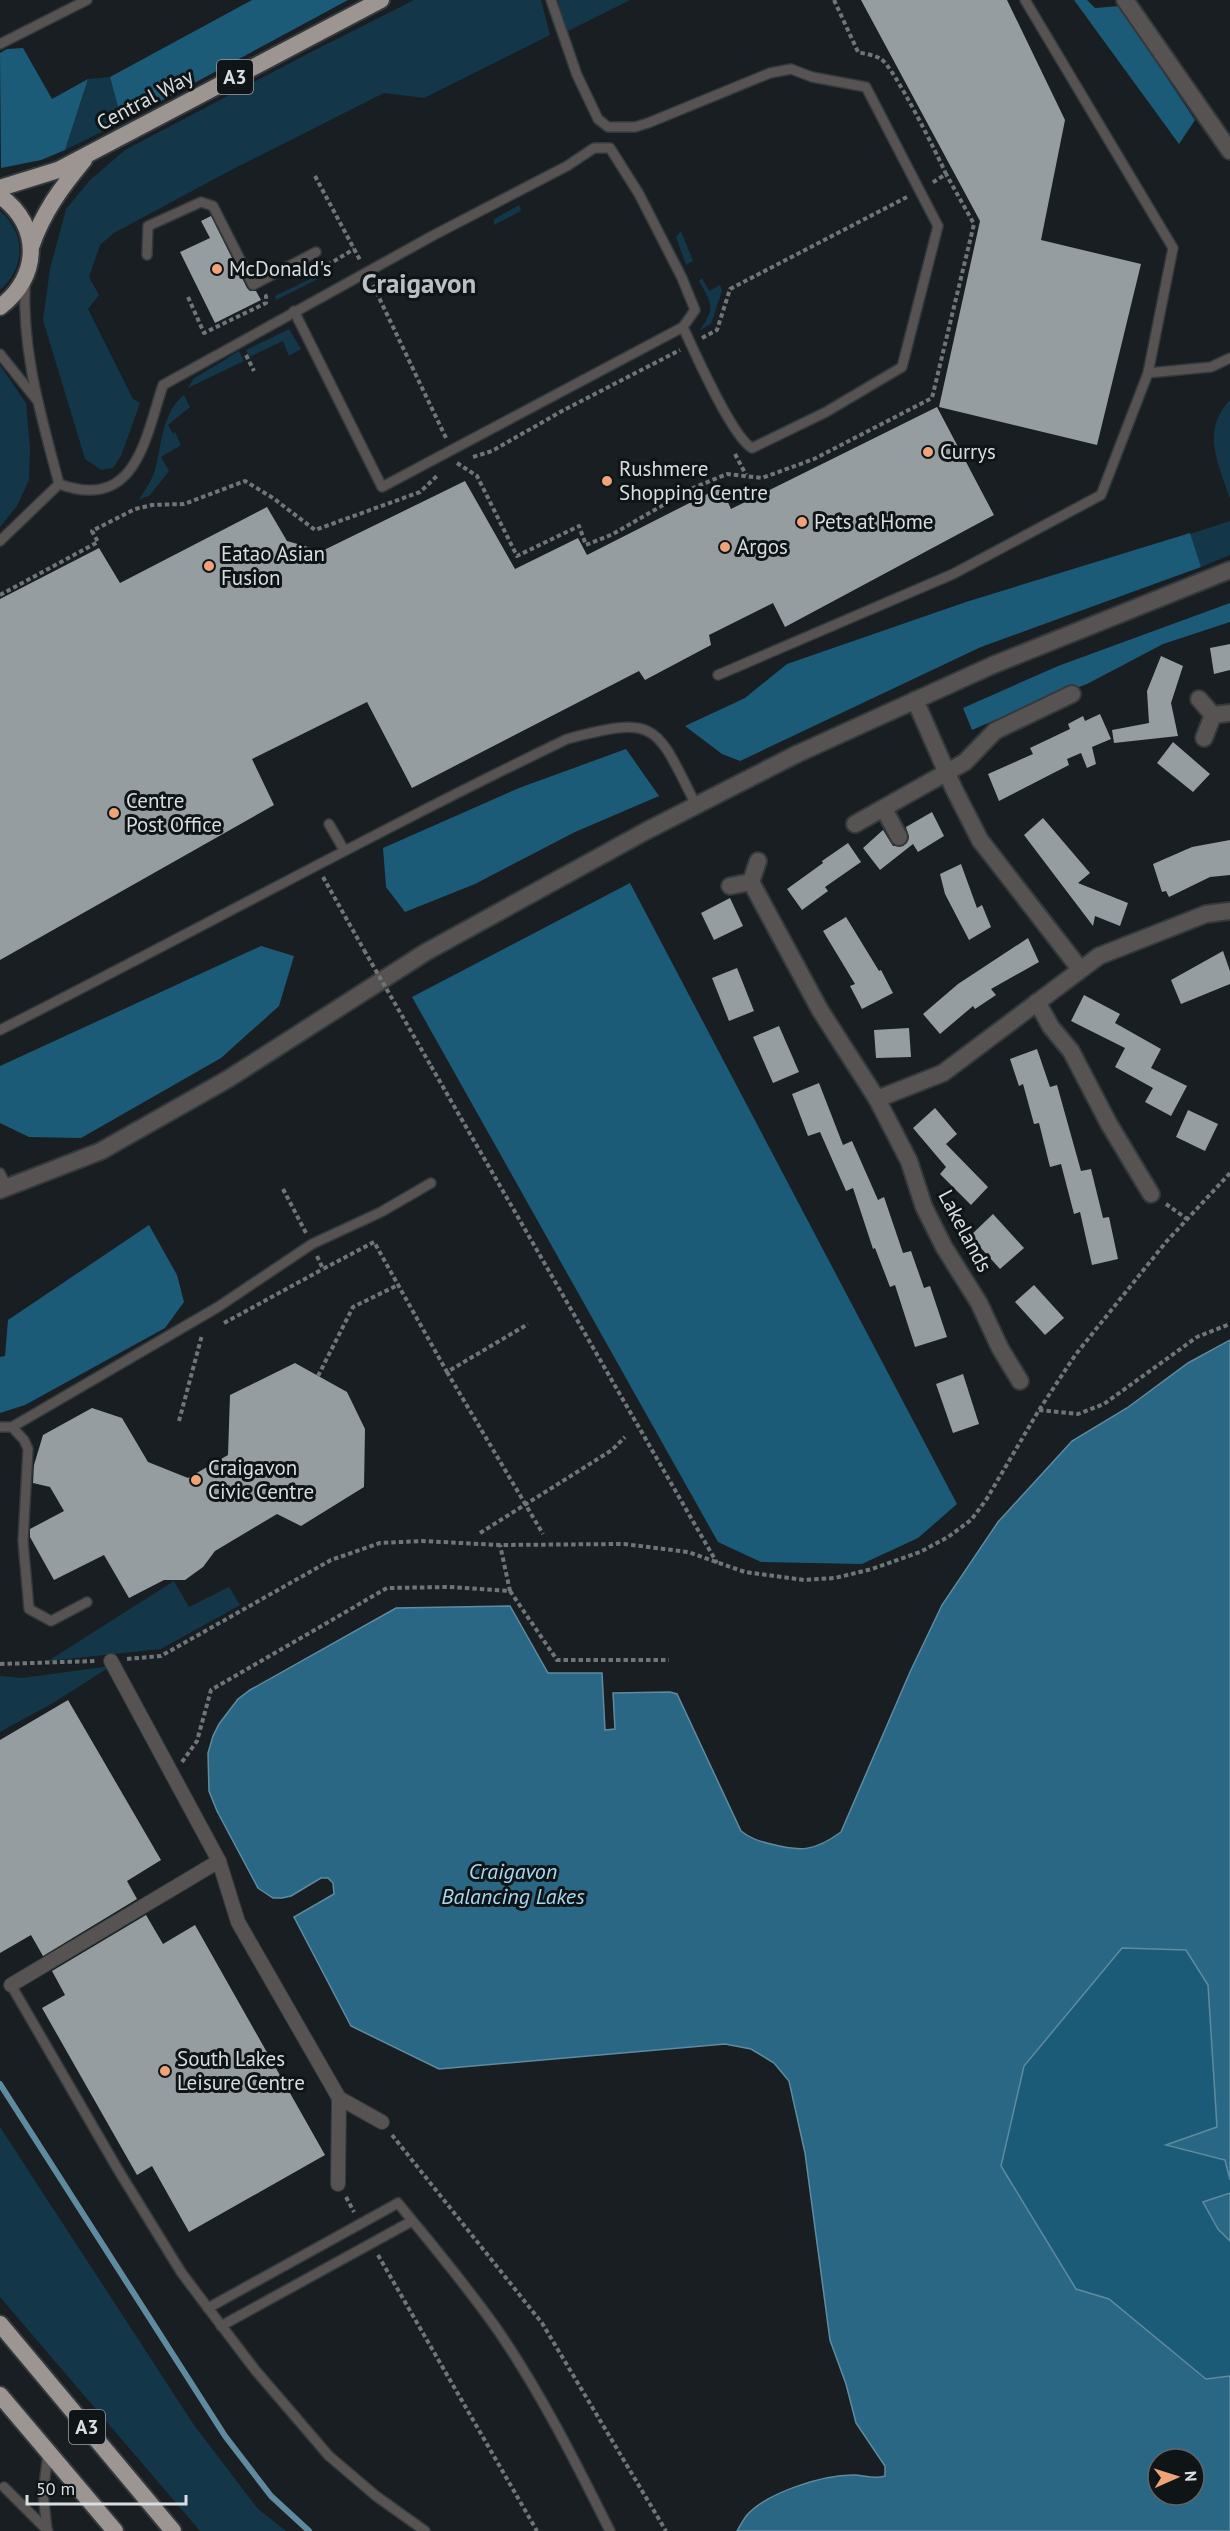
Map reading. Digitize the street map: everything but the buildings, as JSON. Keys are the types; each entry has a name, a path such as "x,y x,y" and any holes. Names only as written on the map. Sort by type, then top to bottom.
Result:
{"highway":[{"name":"Central Way","path":"0,188 58,170 381,0"},
{"name":"Central Way","path":"31,247 40,221 64,184 88,155"},
{"name":"A3","path":"0,196 22,219 31,247 30,264 25,279 12,298 0,307"},
{"name":"A3","path":"0,2324 173,2531"},
{"name":"A3","path":"0,2395 115,2531"}],"street":[{"path":"1125,0 1229,149"},
{"path":"2,1183 101,1151 228,1079 426,952 696,805 797,753 993,665 1230,570"},
{"path":"855,824 947,774 965,762 995,731 1072,694"},
{"path":"1199,699 1213,715"},
{"path":"915,700 947,774 981,840 1080,969"},
{"path":"1213,715 1230,712"},
{"path":"1204,738 1213,715"},
{"path":"884,809 899,837"},
{"path":"730,886 751,882 758,861"},
{"name":"Lakelands","path":"751,882 820,1010 877,1099 909,1161 924,1208 944,1247 979,1303 1000,1348 1020,1380"},
{"path":"877,1099 943,1073 1099,956 1206,914 1230,911"},
{"path":"1037,1002 1051,1027 1071,1051 1109,1124 1151,1194"},
{"path":"111,1661 219,1861 238,1922 339,2098 338,2184"},
{"path":"11,1985 219,1861"},
{"path":"339,2098 382,2122"}],"lane":[{"path":"0,44 87,0"},
{"path":"551,0 577,75 598,119 608,127 635,127 648,123 770,73 791,69 812,77 866,87 938,226 905,358 899,371 826,412 752,448 745,444 728,416 683,327"},
{"path":"718,675 953,574 1101,495 1148,373 1173,248 1025,0"},
{"path":"59,484 86,492 110,486 120,480 130,472 141,452 163,385 294,312 366,272 567,166 594,147 610,148 639,194 692,299 695,310 691,319 683,327 382,487 294,312"},
{"path":"147,255 148,226 201,202 213,206 253,285 316,252"},
{"path":"25,279 26,345 37,401 59,484"},
{"path":"0,354 37,401"},
{"path":"1148,373 1211,368 1230,358"},
{"path":"0,541 59,484"},
{"path":"0,1030 195,931 315,864 567,739 605,729 628,726 643,728 656,735 665,745 696,805"},
{"path":"329,824 344,850"},
{"path":"0,1427 12,1427 218,1307 312,1244 381,1212 431,1183"},
{"path":"12,1427 24,1440 28,1449 23,1541 28,1609 51,1621 87,1602"},
{"path":"11,1985 117,2168 182,2272 221,2326 329,2456 376,2496 425,2531"},
{"path":"208,2308 398,2203 482,2309 508,2346 543,2401 610,2531"},
{"path":"221,2326 412,2221"},
{"path":"48,2452 43,2494 48,2530"},
{"path":"4,2487 48,2530"}],"path":[{"path":"449,468 458,462 492,451 562,411 717,330 730,289 920,190 946,174 892,71 881,58 858,52 834,0"},
{"path":"315,176 366,272 458,462"},
{"path":"314,272 354,249"},
{"path":"188,297 204,333 266,303 266,296 276,291"},
{"path":"0,595 98,542 92,531 135,509 152,505 184,504 245,481 273,498 315,530 420,492 440,474"},
{"path":"315,864 717,1564"},
{"path":"0,1664 111,1661 160,1656 331,1560 380,1543 422,1540 500,1545 624,1544 688,1552 717,1564 771,1577 804,1580 835,1578 920,1552 948,1537 971,1520 987,1500 1039,1410 1076,1354 1166,1242 1230,1173"},
{"path":"283,1189 323,1269"},
{"path":"1151,1194 1187,1219"},
{"path":"221,1325 374,1242 447,1372 543,1534"},
{"path":"318,1376 353,1307 398,1285"},
{"path":"447,1372 528,1324"},
{"path":"1039,1410 1078,1414 1104,1404 1197,1337 1230,1324"},
{"path":"179,1421 201,1336 211,1330"},
{"path":"480,1533 612,1450 625,1437"},
{"path":"500,1545 510,1591 557,1660 669,1660"},
{"path":"172,1774 197,1741 211,1690 387,1588 449,1587 510,1591"},
{"path":"382,2122 542,2324 666,2531"},
{"path":"338,2184 361,2224"},
{"path":"372,2243 537,2531"}],"shaded area":[{"path":"252,0 348,0 122,122 110,77"},
{"path":"414,0 541,0 550,35 424,98 384,93 233,169 114,233 100,245 89,277 99,295 88,309 133,399 140,403 121,456 113,468 101,470 85,459 43,320 50,269 66,209 90,180 125,150"},
{"path":"558,0 630,0 566,32"},
{"path":"1074,0 1087,0 1095,8 1119,6 1195,120 1179,144"},
{"path":"23,48 52,99 88,79 65,150 41,160 1,168 0,53 7,49"},
{"path":"110,77 122,122 65,150 88,79"},
{"path":"519,205 521,211 494,225 494,219"},
{"path":"0,211 15,229 20,250 15,271 0,290"},
{"path":"681,231 693,261 686,265 676,237"},
{"path":"316,276 318,279 276,300 275,296"},
{"path":"702,278 709,291 720,285 722,291 711,324 699,331 710,312 707,295 699,281"},
{"path":"289,329 301,349 289,356 283,341 249,357 246,350"},
{"path":"239,351 244,361 188,388 193,379"},
{"path":"0,365 26,403 30,448 29,480 17,506 0,527"},
{"path":"184,395 190,407 168,425 173,434 175,432 181,445 161,457 169,471 150,495 139,500 154,474 171,410"},
{"path":"1230,400 1230,499 1217,460 1214,436 1221,412"},
{"path":"1230,521 1230,555 1201,567 1190,534"},
{"path":"1190,533 1201,567 981,647 740,761 722,754 685,726 745,698 787,664 966,602"},
{"path":"1230,603 1230,622 1163,644 1087,684 1027,706 972,730 963,708 1058,666"},
{"path":"626,749 659,796 575,832 475,884 405,912 386,887 383,848 519,788"},
{"path":"630,883 957,1504 918,1538 862,1564 761,1562 718,1542 412,997"},
{"path":"261,946 294,956 279,1006 221,1058 81,1138 29,1137 0,1123 0,1066"},
{"path":"149,1225 177,1275 184,1302 165,1328 25,1405 0,1413 0,1357 5,1356 8,1320"},
{"path":"174,1581 189,1607 229,1587 240,1605 161,1649 48,1661"},
{"path":"111,1666 53,1703 0,1732 0,1676 22,1678"},
{"path":"1122,1948 1186,1950 1208,1985 1217,2127 1168,2145 1225,2160 1230,2180 1230,2193 1203,2202 1218,2229 1230,2241 1230,2376 1207,2379 1109,2299 1076,2289 1001,2166 1024,2066"},
{"path":"0,2127 194,2425 258,2509 286,2531 200,2531 0,2297"}],"water":[{"name":"Craigavon Balancing Lakes","path":"1230,1340 1230,2180 1225,2160 1166,2145 1217,2127 1208,1985 1186,1950 1122,1948 1024,2066 1001,2166 1076,2289 1109,2299 1206,2379 1230,2376 1230,2531 737,2531 747,2515 756,2507 797,2486 841,2476 857,2475 877,2478 885,2476 885,2466 856,2423 846,2384 830,2340 805,2153 789,2081 774,2063 751,2049 725,2044 439,2069 351,2026 294,1917 334,1894 333,1883 328,1878 321,1878 291,1896 282,1898 273,1898 258,1888 217,1811 209,1791 208,1753 213,1736 238,1699 250,1690 396,1608 510,1606 548,1673 602,1673 605,1730 615,1729 613,1693 670,1692 677,1694 741,1831 755,1839 782,1847 799,1849 815,1846 841,1832 910,1672 942,1605 998,1522 1072,1441 1127,1408 1188,1363"},
{"path":"1230,2193 1230,2241 1218,2229 1203,2202"}],"waterway":[{"path":"0,2084 225,2436 271,2496 309,2531"}],"place":[{"name":"McDonald's","path":"217,269"},
{"name":"Currys","path":"928,452"},
{"name":"Rushmere Shopping Centre","path":"607,481"},
{"name":"Pets at Home","path":"802,522"},
{"name":"Argos","path":"725,547"},
{"name":"Eatao Asian Fusion","path":"209,566"},
{"name":"Centre Post Office","path":"114,813"},
{"name":"Craigavon Civic Centre","path":"196,1480"},
{"name":"South Lakes Leisure Centre","path":"165,2071"}],"district":[{"name":"Craigavon","path":"419,284"}]}
